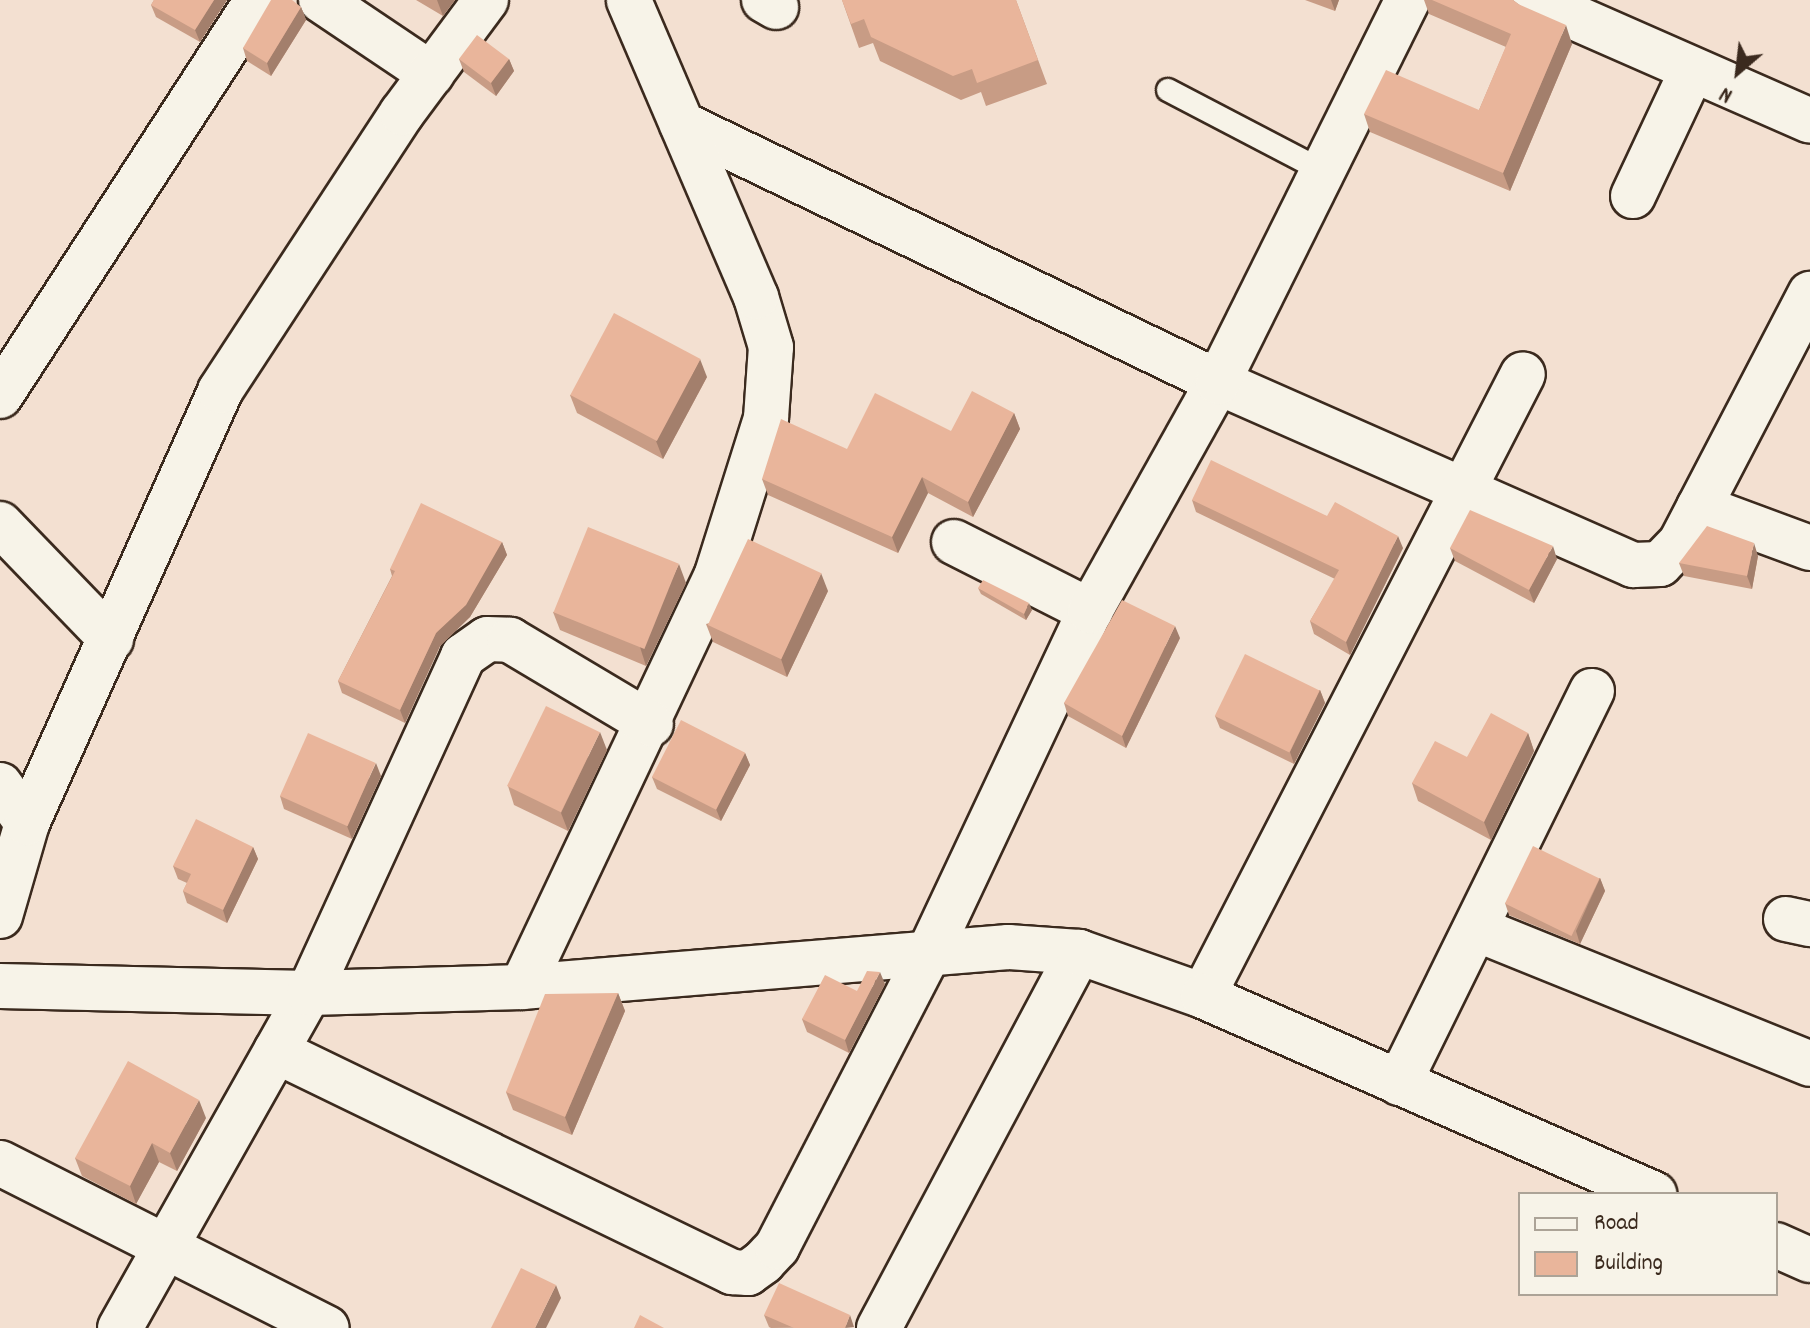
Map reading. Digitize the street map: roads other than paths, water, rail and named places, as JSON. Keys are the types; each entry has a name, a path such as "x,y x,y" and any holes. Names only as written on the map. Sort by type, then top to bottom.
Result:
{"street":[{"path":"0,396 257,0"},
{"path":"321,0 431,74"},
{"path":"0,916 27,823 220,391 431,74 486,0"},
{"path":"522,987 651,724 716,577 766,418 771,347 756,297 629,0"},
{"path":"276,1051 732,1272 748,1273 777,1247 929,953 1090,611 1218,382 1408,0"},
{"path":"1535,0 1691,73 1810,121"},
{"path":"1633,196 1691,73"},
{"path":"682,124 1218,382 1468,488 1633,565 1660,564 1681,542 1810,294"},
{"path":"1203,996 1468,488 1523,374"},
{"path":"1699,507 1810,548"},
{"path":"0,524 111,639"},
{"path":"954,542 1090,611"},
{"path":"120,1328 164,1244 309,993 463,656 487,639 510,640 651,724"},
{"path":"1399,1083 1479,930 1592,691"},
{"path":"0,785 27,823"},
{"path":"1479,930 1810,1064"},
{"path":"0,986 309,993 522,987 1008,947 1079,952 1203,996 1650,1192"},
{"path":"879,1328 1079,952"},
{"path":"0,1163 327,1328"},
{"path":"1778,1246 1810,1260"}],"lane":[{"path":"1168,90 1321,170"}]}
